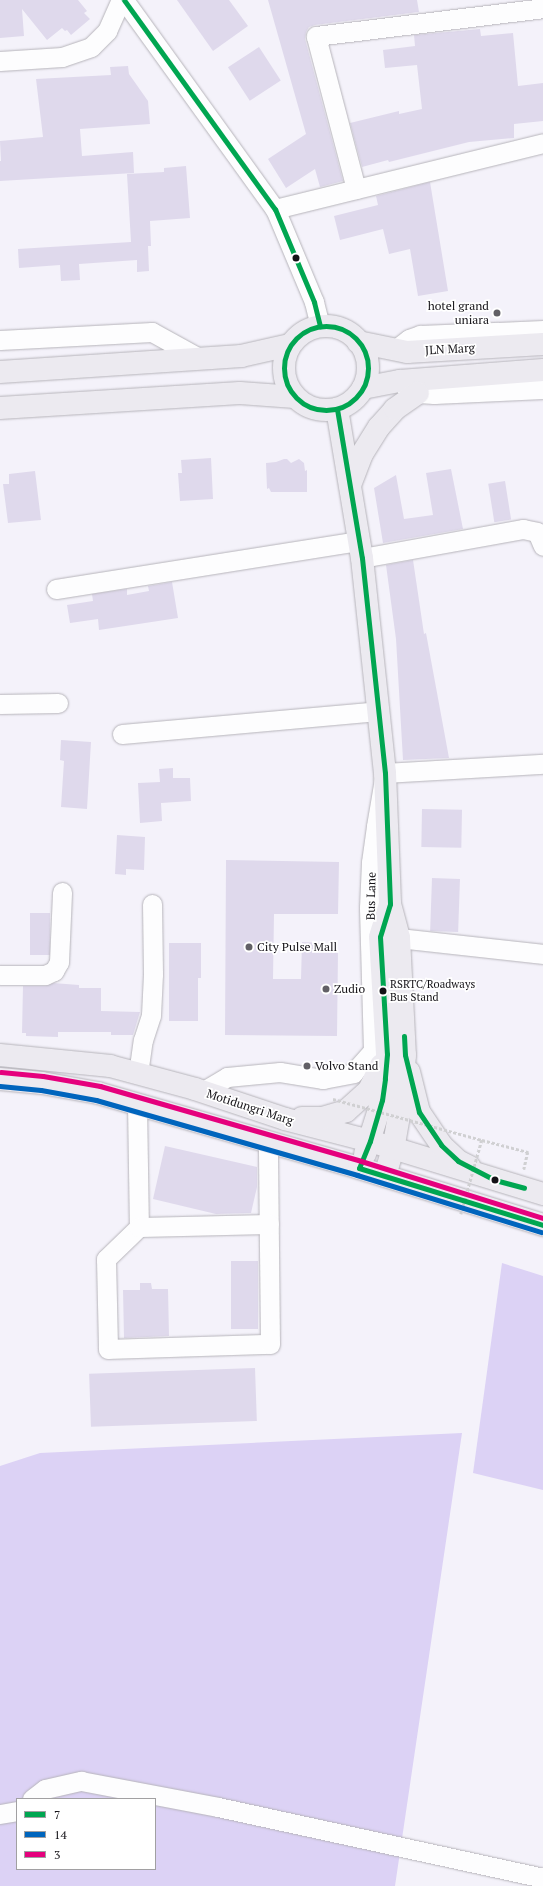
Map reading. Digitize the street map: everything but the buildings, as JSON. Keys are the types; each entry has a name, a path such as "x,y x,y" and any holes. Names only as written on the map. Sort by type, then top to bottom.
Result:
{"main road":[{"path":"328,325 344,330 363,348 368,363 368,374 363,388 350,402 336,409 320,410 307,406 295,397 288,388 284,373 284,358 290,345 300,334 313,327 320,326 328,325"},
{"name":"JLN Marg","path":"358,342 407,352 543,344"},
{"path":"0,372 241,356 290,345"},
{"path":"363,388 400,381 543,370"},
{"path":"0,408 240,392 295,397"},
{"path":"350,486 362,454 379,427 395,409 418,393"},
{"path":"336,409 361,550 385,773 390,904 399,938 396,1055 370,1141 359,1168"},
{"path":"385,1176 393,1149 400,1110 396,1055 380,937 390,904"},
{"name":"Motidungri Marg","path":"0,1055 110,1066 202,1092 285,1119 370,1141 495,1180"},
{"path":"285,1119 322,1118 346,1111 369,1090 396,1055"},
{"path":"396,1055 419,1112 441,1145 458,1161 495,1180 543,1194"},
{"path":"0,1079 42,1083 98,1093 359,1168 543,1225"}],"street":[{"path":"0,61 62,57 91,47 107,31 123,0 275,209 314,302 320,326"},
{"path":"356,189 316,36 541,6"},
{"path":"275,209 543,143"},
{"path":"396,349 409,339 420,335 543,330"},
{"path":"0,340 152,332 201,359"},
{"path":"400,381 408,388 418,393 434,394 543,389"},
{"path":"56,589 524,529 537,532 543,546"},
{"path":"0,704 58,703"},
{"path":"122,734 378,711"},
{"path":"385,773 543,764"},
{"name":"Bus Lane","path":"202,1092 227,1077 280,1072 322,1079 353,1073 372,1051 370,908 371,862 385,773"},
{"path":"0,975 45,975 54,971 59,962 62,892"},
{"path":"138,1074 143,1040 152,1015 152,904"},
{"path":"399,938 543,954"},
{"path":"137,1104 139,1227"},
{"path":"268,1142 269,1224 270,1344 108,1349 106,1259 139,1227 269,1224"},
{"path":"33,1798 45,1789 81,1781 218,1806 543,1878"},
{"path":"0,1814 16,1811"}],"path":[{"path":"333,1099 528,1152"},
{"path":"461,1214 482,1140"}],"shaded area":[{"path":"502,1263 543,1276 543,1490 473,1473"},
{"path":"462,1433 395,1886 0,1886 0,1466 40,1453"}],"transit line":[{"name":"7","path":"124,0 275,209 314,302 320,326"},
{"name":"7","path":"326,326 342,329 356,338 365,352 368,368 365,384 356,398 342,407 326,410 310,407 296,398 287,384 284,368 287,352 296,338 310,329 326,326"},
{"name":"7","path":"337,409 362,558 385,773 390,904 380,937 387,1054 385,1079 382,1100 370,1141 359,1168 543,1225"},
{"name":"7","path":"404,1036 405,1055 419,1112 441,1145 458,1161 495,1180 524,1188"},
{"name":"3","path":"1,1072 43,1076 100,1086 361,1161 543,1218"},
{"name":"14","path":"0,1086 41,1090 96,1100 357,1175 541,1232"}],"place":[{"name":"hotel grand uniara","path":"497,313"},
{"name":"City Pulse Mall","path":"249,947"},
{"name":"Zudio","path":"326,989"},
{"name":"RSRTC/Roadways Bus Stand","path":"383,991"},
{"name":"Volvo Stand","path":"307,1066"}]}
